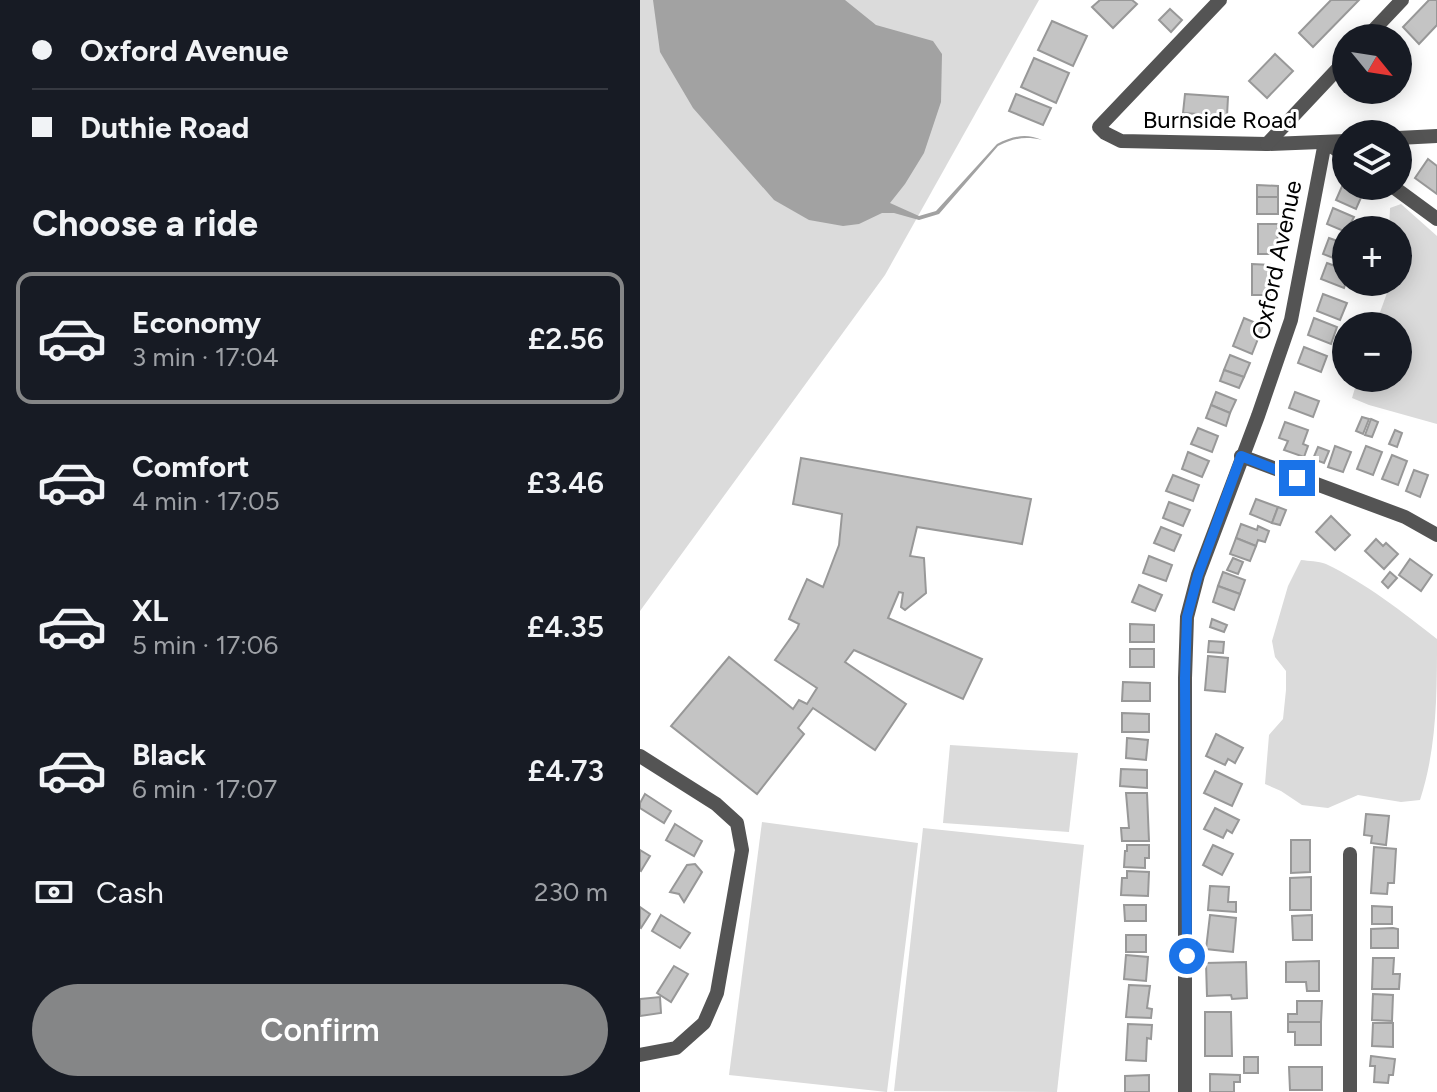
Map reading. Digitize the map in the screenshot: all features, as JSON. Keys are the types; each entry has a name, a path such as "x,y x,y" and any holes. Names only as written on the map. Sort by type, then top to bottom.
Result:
{"street":[{"name":"Burnside Road","path":"1220,0 1099,127 1121,141 1267,144 1332,142"},
{"path":"1379,24 1402,0"},
{"path":"1267,144 1332,75"},
{"path":"1412,137 1437,136"},
{"path":"1325,142 1332,147"},
{"name":"Oxford Avenue","path":"1185,1092 1187,617 1198,575 1291,320 1325,142"},
{"path":"1411,200 1437,219"},
{"path":"1241,456 1405,517 1437,535"},
{"path":"640,756 716,804 737,823 742,850 717,993 704,1023 676,1048 640,1055"},
{"path":"1350,854 1350,1092"}],"shaded area":[{"path":"640,0 1039,0 885,275 640,611"},
{"path":"653,0 845,0 876,25 933,41 942,54 941,102 924,153 890,203 919,216 936,211 997,144 1020,136 1042,140 1020,138 998,146 939,214 919,220 882,213 859,224 843,226 809,220 774,200 693,108 660,52"},
{"path":"1401,204 1437,236 1437,424 1352,398 1354,392 1412,392 1412,312 1380,312 1386,296 1412,296 1412,216 1390,216 1390,208"},
{"path":"1301,560 1326,564 1355,580 1437,639 1433,740 1420,800 1401,802 1358,795 1328,808 1302,805 1265,784 1269,735 1283,719 1286,690 1286,671 1275,657 1272,641 1288,586"},
{"path":"950,745 1078,753 1069,832 943,823"},
{"path":"762,822 918,843 887,1092 729,1075"},
{"path":"923,828 1084,845 1057,1092 894,1091"}],"building":[{"path":"1100,0 1132,0 1137,4 1113,28 1092,7"},
{"path":"1331,0 1359,0 1332,24 1313,47 1299,33"},
{"path":"1429,0 1437,0 1437,25 1419,44 1412,37 1412,24 1406,24"},
{"path":"1170,9 1182,20 1171,32 1159,20"},
{"path":"1052,21 1087,36 1073,66 1038,50"},
{"path":"1275,54 1293,71 1267,98 1249,81"},
{"path":"1034,58 1069,73 1056,103 1021,87"},
{"path":"1016,94 1051,108 1043,125 1009,111"},
{"path":"1185,94 1228,97 1227,116 1183,113"},
{"path":"1428,159 1437,166 1437,194 1415,178"},
{"path":"1257,185 1278,186 1278,197 1257,197"},
{"path":"1257,197 1278,197 1278,214 1257,214"},
{"path":"1336,200 1360,200 1356,209"},
{"path":"1333,208 1352,216 1332,216 1332,226 1327,224"},
{"path":"1258,224 1278,224 1277,254 1258,254"},
{"path":"1329,238 1332,239 1332,257 1323,254"},
{"path":"1327,263 1332,265 1332,283 1321,279"},
{"path":"1252,264 1271,265 1270,295 1252,295"},
{"path":"1323,294 1347,303 1343,312 1332,312 1332,317 1317,311"},
{"path":"1244,318 1263,326 1252,354 1233,346"},
{"path":"1314,318 1332,325 1331,344 1308,335"},
{"path":"1304,347 1327,356 1321,372 1298,363"},
{"path":"1230,355 1250,363 1244,377 1224,370"},
{"path":"1224,370 1244,377 1239,388 1220,381"},
{"path":"1216,392 1236,400 1230,413 1211,405"},
{"path":"1295,392 1319,401 1313,417 1289,408"},
{"path":"1211,405 1230,413 1226,426 1206,418"},
{"path":"1362,417 1369,419 1363,434 1356,431"},
{"path":"1371,419 1378,422 1372,437 1365,435"},
{"path":"1285,422 1308,430 1303,444 1308,446 1304,457 1284,450 1288,441 1279,438"},
{"path":"1198,428 1218,436 1212,452 1191,444"},
{"path":"1395,430 1402,433 1397,447 1389,444"},
{"path":"1335,446 1351,452 1343,472 1328,467"},
{"path":"1366,446 1382,452 1373,475 1357,469"},
{"path":"1318,447 1329,451 1324,463 1313,459"},
{"path":"1188,452 1209,461 1202,477 1182,469"},
{"path":"1392,455 1407,461 1398,485 1382,479"},
{"path":"801,458 1031,499 1022,544 917,527 910,556 924,558 926,593 905,610 901,607 903,593 899,592 888,618 982,659 963,699 854,650 845,662 906,704 875,750 813,708 798,728 804,734 757,794 671,726 729,657 793,709 799,700 807,704 817,688 775,660 799,624 789,619 807,579 823,587 839,545 842,514 793,504"},
{"path":"1414,470 1428,475 1420,497 1406,491"},
{"path":"1173,475 1199,485 1193,501 1166,491"},
{"path":"1256,499 1278,507 1272,523 1250,514"},
{"path":"1169,502 1190,510 1183,526 1163,518"},
{"path":"1278,507 1286,510 1280,525 1272,523"},
{"path":"1331,516 1350,535 1335,550 1316,532"},
{"path":"1241,524 1269,531 1265,542 1258,540 1256,546 1236,538"},
{"path":"1161,527 1181,535 1174,551 1154,543"},
{"path":"1236,538 1256,546 1250,561 1230,554"},
{"path":"1376,539 1398,554 1384,569 1365,551"},
{"path":"1149,556 1172,565 1166,581 1143,573"},
{"path":"1233,558 1243,562 1238,574 1227,570"},
{"path":"1410,559 1432,575 1421,591 1399,575"},
{"path":"1223,572 1245,580 1240,594 1218,586"},
{"path":"1390,572 1397,578 1388,588 1382,582"},
{"path":"1139,585 1162,595 1155,611 1132,602"},
{"path":"1218,586 1240,594 1234,610 1213,602"},
{"path":"1212,619 1227,625 1224,632 1210,627"},
{"path":"1130,624 1154,625 1154,642 1130,642"},
{"path":"1209,641 1224,642 1223,653 1208,652"},
{"path":"1130,649 1154,649 1154,667 1130,667"},
{"path":"1208,656 1228,658 1225,692 1205,690"},
{"path":"1123,682 1150,683 1150,701 1122,701"},
{"path":"1122,713 1149,714 1149,732 1122,732"},
{"path":"1216,734 1243,748 1235,763 1228,759 1225,765 1206,756"},
{"path":"1127,738 1148,740 1146,760 1126,758"},
{"path":"1121,769 1147,770 1147,788 1120,786"},
{"path":"1215,771 1242,784 1232,806 1204,793"},
{"path":"1126,793 1147,793 1149,841 1122,841 1121,828 1129,828"},
{"path":"645,794 671,811 664,823 640,808"},
{"path":"1215,808 1239,820 1232,833 1227,830 1223,838 1204,829"},
{"path":"1366,814 1389,816 1386,845 1371,843 1372,836 1364,835"},
{"path":"675,824 702,841 694,856 666,840"},
{"path":"1291,840 1310,840 1310,872 1291,873"},
{"path":"1127,845 1149,845 1145,868 1124,867"},
{"path":"1213,845 1233,854 1222,875 1203,865"},
{"path":"1374,847 1396,849 1394,883 1388,883 1387,894 1371,893"},
{"path":"640,850 650,856 641,871 640,870"},
{"path":"695,864 702,872 684,902 679,894 670,892 687,865"},
{"path":"1127,871 1149,872 1148,896 1121,895 1122,878 1127,878"},
{"path":"1311,877 1311,910 1290,910 1290,878"},
{"path":"1210,886 1229,887 1228,902 1236,902 1236,912 1208,910"},
{"path":"1124,905 1146,905 1146,921 1125,921"},
{"path":"1372,906 1392,907 1392,924 1372,924"},
{"path":"640,907 650,914 641,928 640,927"},
{"path":"661,915 690,933 680,948 652,931"},
{"path":"1210,915 1236,918 1233,952 1206,949"},
{"path":"1312,915 1312,940 1293,940 1292,916"},
{"path":"1371,929 1398,929 1398,948 1371,948"},
{"path":"1126,935 1146,935 1146,952 1126,952"},
{"path":"1126,955 1148,957 1146,981 1124,979"},
{"path":"1373,958 1394,958 1393,974 1400,974 1399,989 1372,989"},
{"path":"1319,961 1319,991 1307,991 1306,982 1286,982 1286,962"},
{"path":"1246,962 1247,998 1207,996 1206,963"},
{"path":"674,966 688,974 671,1002 657,993"},
{"path":"1129,985 1150,986 1147,1008 1152,1009 1151,1018 1126,1017"},
{"path":"1373,994 1393,995 1392,1021 1372,1020"},
{"path":"660,997 661,1013 640,1016 640,999"},
{"path":"1297,1001 1322,1001 1321,1022 1288,1022 1288,1014 1297,1014"},
{"path":"1205,1012 1231,1012 1232,1056 1205,1056"},
{"path":"1288,1022 1321,1022 1321,1045 1295,1045 1295,1032 1288,1032"},
{"path":"1373,1023 1393,1023 1393,1047 1372,1046"},
{"path":"1128,1024 1152,1025 1151,1039 1147,1038 1146,1061 1126,1060"},
{"path":"1371,1056 1395,1059 1393,1075 1389,1075 1388,1083 1374,1082 1375,1066 1370,1066"},
{"path":"1244,1057 1258,1057 1258,1073 1244,1073"},
{"path":"1289,1067 1322,1067 1322,1090 1290,1090"},
{"path":"1210,1074 1240,1075 1240,1082 1234,1082 1234,1092 1210,1092"},
{"path":"1149,1075 1149,1092 1125,1092 1125,1076"}],"route":[{"path":"1187,956 1187,617 1198,575 1241,456 1297,478"}]}
